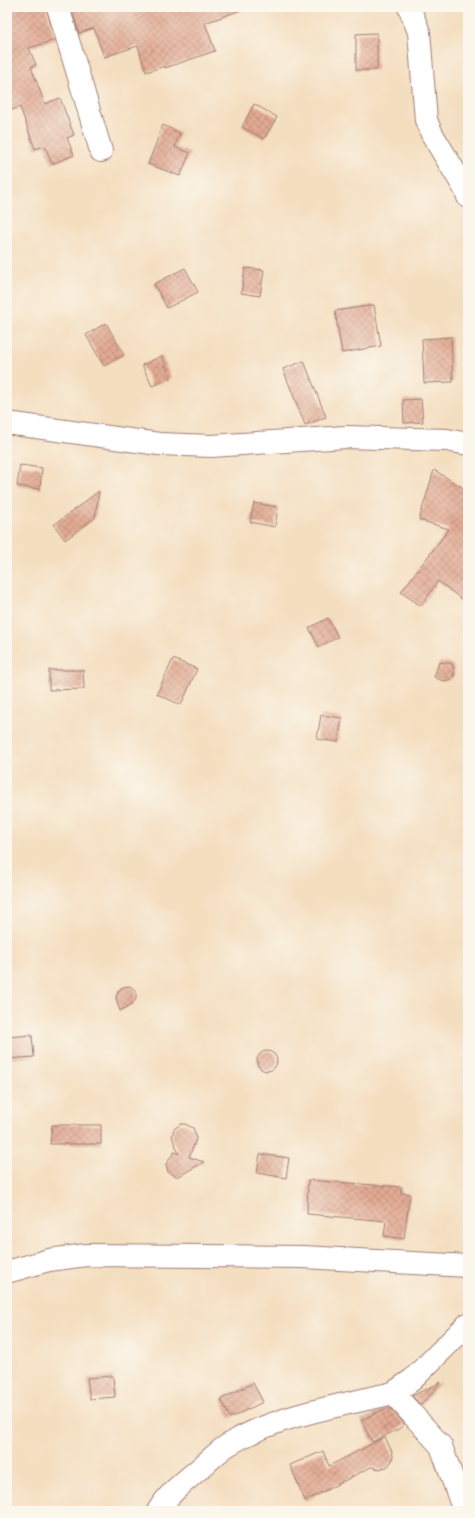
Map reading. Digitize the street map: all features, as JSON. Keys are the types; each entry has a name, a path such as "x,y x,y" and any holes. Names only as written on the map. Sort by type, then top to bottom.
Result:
{"street":[{"path":"58,7 101,151"},
{"path":"409,7 419,32 426,120 432,134 459,178 468,197"},
{"path":"7,423 160,444 211,446 346,437 447,440 468,444"},
{"path":"7,1272 49,1260 86,1254 303,1257 468,1266"},
{"path":"158,1511 164,1501 177,1487 228,1445 267,1425 393,1393 412,1380 468,1324"},
{"path":"393,1393 441,1446 464,1511"}],"building":[{"path":"7,7 46,7 55,40 29,48 36,65 31,67 45,104 60,98 74,135 67,138 74,155 52,164 45,146 35,149 20,107 7,112"},
{"path":"71,7 241,7 241,10 205,23 215,51 165,68 165,66 146,72 138,46 104,57 94,28 79,33"},
{"path":"377,33 377,70 356,70 356,34"},
{"path":"254,104 277,117 264,139 242,127"},
{"path":"163,125 180,133 175,147 190,153 180,176 148,164"},
{"path":"185,268 198,292 167,308 154,284"},
{"path":"245,268 264,270 260,296 241,293"},
{"path":"374,305 381,346 342,353 335,311"},
{"path":"106,323 124,355 104,366 86,335"},
{"path":"451,337 453,382 424,383 422,339"},
{"path":"162,356 171,378 152,386 142,365"},
{"path":"304,361 326,417 305,425 283,369"},
{"path":"421,399 423,422 404,423 403,400"},
{"path":"20,465 42,468 40,489 17,486"},
{"path":"434,470 468,491 468,604 438,581 421,606 401,592 449,529 419,520"},
{"path":"99,491 95,518 65,540 54,525"},
{"path":"254,503 278,507 275,527 250,522"},
{"path":"328,618 338,637 319,647 309,628"},
{"path":"173,659 197,669 181,705 157,694"},
{"path":"445,662 452,664 454,676 449,680 443,681 434,677 439,663"},
{"path":"49,670 83,670 84,689 49,690"},
{"path":"321,715 342,718 338,742 317,739"},
{"path":"130,986 136,991 136,999 132,1004 120,1011 116,998 118,991 123,987"},
{"path":"32,1035 34,1057 7,1059 7,1037"},
{"path":"267,1051 274,1054 277,1061 274,1068 267,1071 260,1068 257,1061 260,1054"},
{"path":"181,1124 185,1124 193,1128 196,1135 196,1139 189,1157 204,1162 179,1176 176,1176 168,1172 166,1164 174,1152 179,1154 172,1137 174,1129"},
{"path":"52,1125 101,1125 101,1144 50,1144"},
{"path":"260,1154 289,1158 286,1178 257,1173"},
{"path":"308,1180 401,1187 401,1193 410,1194 404,1239 384,1236 386,1221 307,1214"},
{"path":"113,1376 115,1397 90,1399 87,1378"},
{"path":"441,1382 421,1405 412,1396"},
{"path":"253,1383 263,1402 230,1418 221,1399"},
{"path":"389,1407 404,1424 399,1429 372,1442 361,1420"},
{"path":"385,1437 393,1456 392,1461 387,1467 379,1469 371,1467 305,1501 290,1465 323,1451 329,1466"}]}
